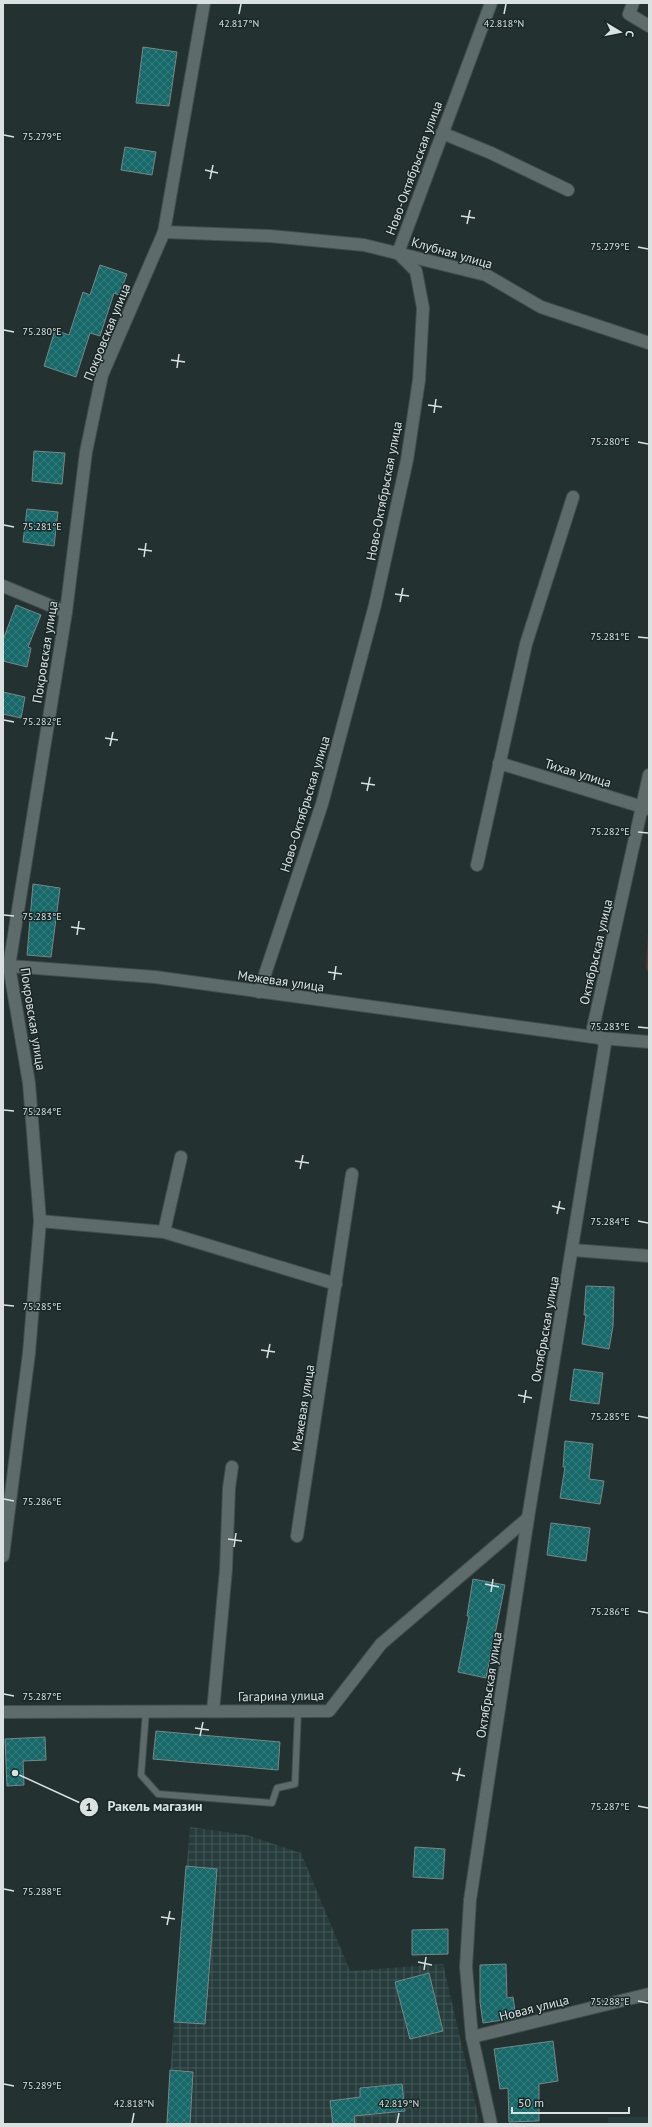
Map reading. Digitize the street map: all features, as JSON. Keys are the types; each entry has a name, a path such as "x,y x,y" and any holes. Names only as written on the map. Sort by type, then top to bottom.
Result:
{"street":[{"name":"Покровская улица","path":"3,1556 29,1353 40,1221 29,1082 6,965 66,612 86,452 102,375 164,232 204,3"},
{"name":"Ново-Октябрьская улица","path":"259,992 322,804 375,604 408,460 419,380 423,308 416,271 398,253 491,3"},
{"path":"633,3 629,14 649,26"},
{"path":"442,134 491,153 568,190"},
{"name":"Клубная улица","path":"164,232 278,236 364,245 486,275 541,306 649,343"},
{"path":"477,865 526,644 573,497"},
{"path":"3,586 66,612"},
{"name":"Тихая улица","path":"499,763 646,809"},
{"name":"Октябрьская улица","path":"491,2124 472,2037 466,1967 470,1900 528,1518 573,1250 605,1044 593,1028 646,809 649,775"},
{"name":"Межевая улица","path":"6,965 155,977 600,1038 649,1042"},
{"path":"164,1232 181,1157"},
{"name":"Межевая улица","path":"297,1536 352,1174"},
{"path":"40,1221 164,1232 336,1284"},
{"path":"573,1250 649,1256"},
{"path":"213,1711 226,1569 229,1488 232,1467"},
{"name":"Гагарина улица","path":"3,1712 329,1711 381,1644 528,1518"},
{"name":"Новая улица","path":"472,2037 649,1994"}],"lane":[{"path":"146,1711 141,1775 158,1794 272,1803 277,1788 295,1784 298,1711"}],"shaded area":[{"path":"649,913 649,975 646,968"},
{"path":"190,1827 247,1835 301,1853 350,1971 443,1964 480,2124 166,2124"},
{"path":"608,2117 649,2117 649,2124 608,2124"}],"building":[{"path":"143,47 177,52 169,106 136,103"},
{"path":"125,147 156,152 152,175 121,170"},
{"path":"100,265 127,274 119,295 114,293 100,336 90,333 76,377 44,366 55,330 69,335 83,292 90,295"},
{"path":"34,451 65,453 62,484 32,481"},
{"path":"27,509 58,512 54,546 23,542"},
{"path":"16,605 41,615 28,647 31,648 27,667 3,661 3,640"},
{"path":"3,692 25,697 21,718 3,714"},
{"path":"33,884 60,888 51,957 27,955"},
{"path":"586,1286 614,1287 613,1326 609,1349 582,1344 586,1315 584,1315"},
{"path":"574,1369 603,1373 599,1404 570,1400"},
{"path":"565,1441 593,1444 589,1479 604,1481 600,1504 560,1498 565,1467 563,1467"},
{"path":"551,1523 590,1528 586,1561 547,1555"},
{"path":"473,1579 505,1585 486,1678 458,1672 469,1616 467,1616"},
{"path":"156,1731 280,1742 278,1770 153,1759"},
{"path":"45,1737 46,1760 23,1761 24,1785 7,1786 5,1739"},
{"path":"415,1847 445,1849 443,1879 413,1877"},
{"path":"186,1866 217,1869 205,2024 174,2022"},
{"path":"448,1929 448,1954 412,1955 412,1930"},
{"path":"506,1964 507,1998 513,1997 516,2018 483,2023 480,2002 480,1965"},
{"path":"429,1973 443,2031 410,2039 395,1982"},
{"path":"553,2041 558,2081 539,2084 539,2121 509,2122 508,2088 500,2089 494,2049"},
{"path":"170,2070 193,2072 190,2124 167,2124"},
{"path":"402,2084 405,2111 354,2116 355,2124 333,2124 330,2101 360,2097 360,2088"}],"place":[{"name":"Ракель магазин","path":"15,1773"}]}
